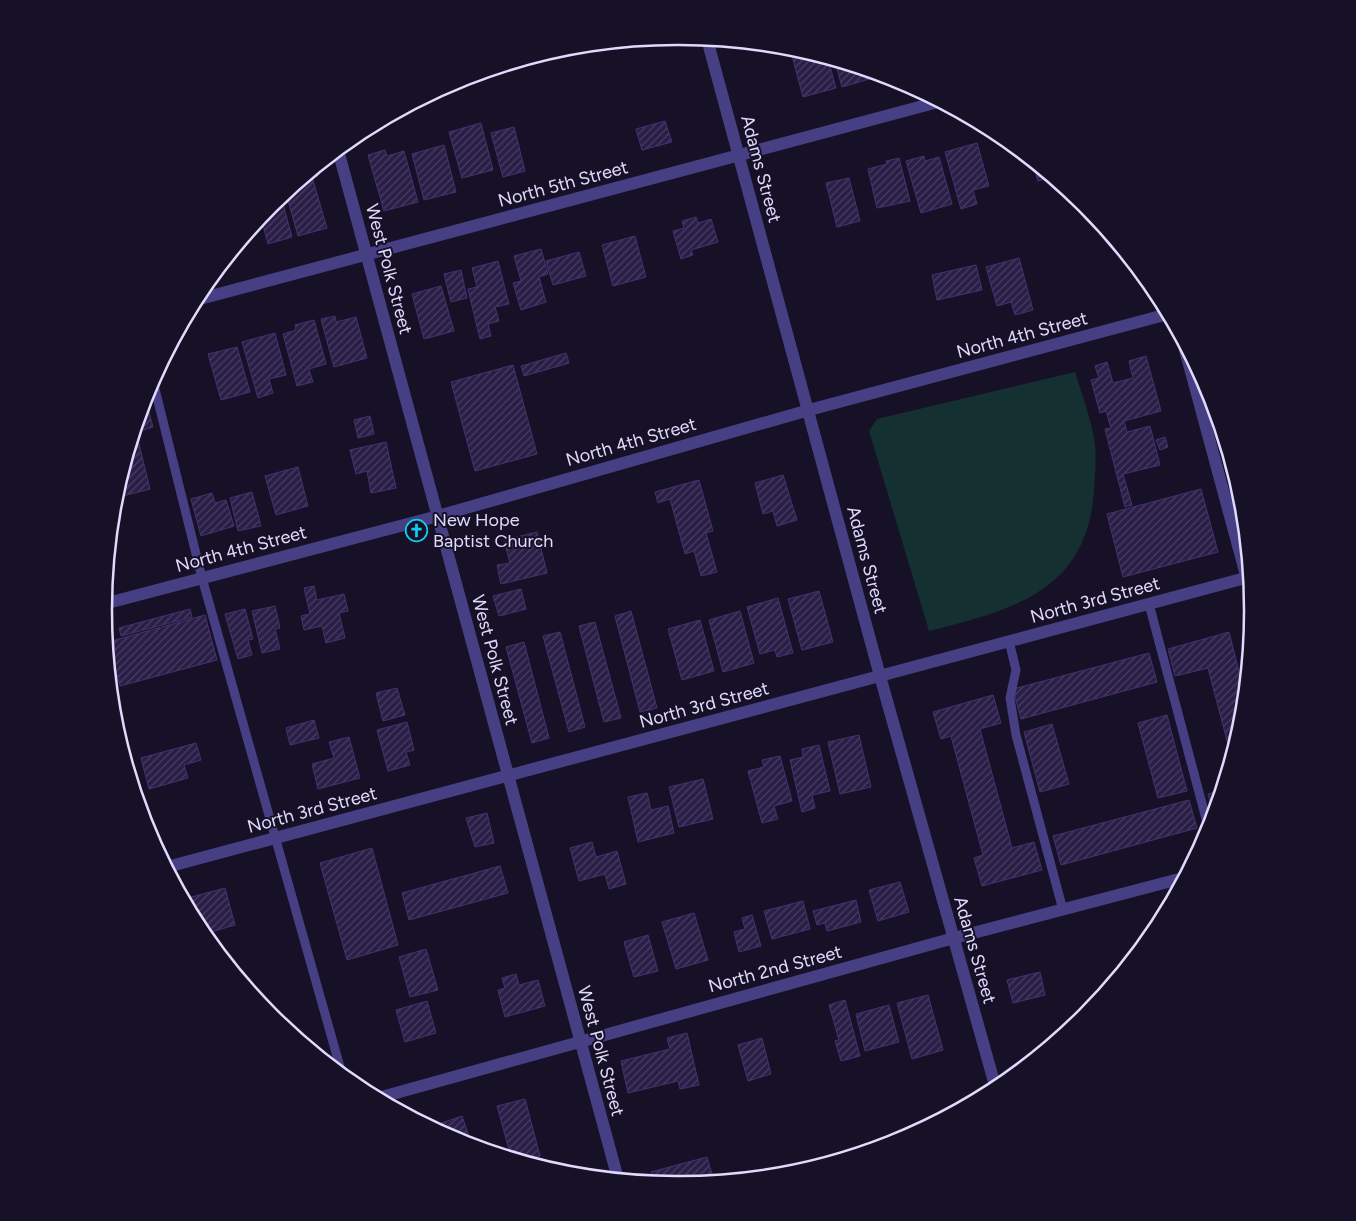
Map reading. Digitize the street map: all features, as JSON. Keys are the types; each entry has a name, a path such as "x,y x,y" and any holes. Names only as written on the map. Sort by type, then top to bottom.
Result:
{"street":[{"name":"Adams Street","path":"709,46 880,676 993,1080"},
{"name":"North 5th Street","path":"207,297 930,104"},
{"name":"West Polk Street","path":"340,158 616,1172"},
{"name":"North 4th Street","path":"112,602 438,516 809,410 1161,316"},
{"path":"1193,377 1240,549"},
{"name":"North 3rd Street","path":"173,865 1149,604 1243,583"},
{"name":"North 2nd Street","path":"387,1095 954,938 1175,880"}],"lane":[{"path":"156,394 202,578 339,1062"},
{"path":"1149,604 1204,816"},
{"path":"1009,641 1016,670 1010,698 1016,735 1063,910"}],"green space":[{"path":"1075,372 1086,405 1095,444 1096,458 1094,491 1088,525 1077,552 1061,574 1040,591 1016,604 960,623 929,631 869,431 877,419"}],"building":[{"path":"792,57 830,66 836,88 803,97"},
{"path":"837,68 870,79 842,87"},
{"path":"665,121 672,142 642,150 636,129"},
{"path":"481,123 493,170 462,178 449,132"},
{"path":"514,127 525,171 503,177 491,133"},
{"path":"977,143 989,186 973,190 977,204 961,209 945,152"},
{"path":"444,145 456,192 424,200 412,154"},
{"path":"385,150 387,156 404,151 418,202 384,211 368,155"},
{"path":"924,156 925,161 939,157 952,204 921,213 906,161"},
{"path":"899,158 910,201 877,208 868,169 887,164 886,161"},
{"path":"1036,173 1044,179 1038,181"},
{"path":"849,178 860,221 837,227 826,183"},
{"path":"313,179 327,228 298,236 288,201"},
{"path":"283,206 292,237 268,244 263,227"},
{"path":"696,217 698,223 711,219 718,242 691,250 693,255 681,259 673,231 684,228 682,221"},
{"path":"635,236 646,277 613,286 602,245"},
{"path":"541,249 548,274 539,277 546,302 521,310 513,283 521,281 514,256"},
{"path":"579,252 586,276 553,285 546,261"},
{"path":"1019,258 1033,310 1015,315 1011,302 997,306 986,267"},
{"path":"498,261 509,304 495,307 499,321 488,324 491,336 480,339 468,289 477,287 472,268"},
{"path":"976,265 982,290 937,300 932,275"},
{"path":"461,270 467,298 451,302 444,274"},
{"path":"441,286 454,331 424,339 412,294"},
{"path":"335,316 336,322 356,317 367,358 334,367 321,319"},
{"path":"314,320 326,364 309,369 313,382 297,386 283,334 296,330 295,325"},
{"path":"275,333 286,375 269,379 273,393 258,398 242,342"},
{"path":"237,347 250,392 221,400 208,354"},
{"path":"566,353 569,363 524,376 521,366"},
{"path":"1146,356 1161,411 1124,421 1127,432 1150,426 1160,465 1123,474 1132,505 1125,507 1105,429 1111,428 1106,411 1100,413 1091,380 1099,378 1095,366 1107,362 1113,383 1133,378 1129,361"},
{"path":"513,365 537,454 475,471 451,382"},
{"path":"149,413 153,427 143,430"},
{"path":"370,416 374,434 358,438 354,420"},
{"path":"1165,437 1168,447 1160,450 1156,440"},
{"path":"386,442 396,488 371,493 367,471 356,474 350,450"},
{"path":"139,443 150,489 124,496"},
{"path":"298,467 308,506 276,515 265,476"},
{"path":"783,475 797,520 777,526 773,511 763,514 755,483"},
{"path":"699,480 713,531 706,533 717,572 701,576 694,551 685,554 670,499 658,503 655,492"},
{"path":"1201,489 1218,552 1123,577 1107,514"},
{"path":"252,492 261,526 238,531 230,498"},
{"path":"212,493 215,503 226,500 234,526 201,536 191,499"},
{"path":"537,532 547,573 501,584 497,565 510,563 504,540"},
{"path":"314,586 317,600 344,594 348,611 339,613 345,638 326,643 322,626 304,630 301,616 310,614 304,588"},
{"path":"521,589 526,609 499,616 493,596"},
{"path":"819,591 833,642 802,650 788,599"},
{"path":"778,598 793,653 777,657 775,650 760,654 747,607"},
{"path":"275,606 280,628 275,629 280,649 262,653 252,611"},
{"path":"190,609 192,617 121,636 119,628"},
{"path":"245,609 253,639 248,640 252,655 238,659 225,614"},
{"path":"631,611 657,708 640,712 615,616"},
{"path":"740,611 754,663 723,672 709,620"},
{"path":"205,615 217,660 120,686 116,671 114,640"},
{"path":"700,620 714,671 682,680 668,629"},
{"path":"595,622 621,718 604,722 579,626"},
{"path":"560,632 585,727 569,732 543,636"},
{"path":"1229,632 1240,674 1233,721 1228,743 1208,668 1175,676 1168,649"},
{"path":"524,642 549,738 532,743 506,647"},
{"path":"1149,653 1157,682 1021,719 1013,689"},
{"path":"397,688 405,715 383,721 376,693"},
{"path":"993,695 1001,723 980,729 1012,848 1034,842 1042,870 982,886 974,858 983,855 951,736 941,739 933,712"},
{"path":"1167,715 1187,791 1158,798 1138,723"},
{"path":"314,720 319,738 290,745 286,728"},
{"path":"407,722 414,750 406,752 410,765 388,771 377,730"},
{"path":"1052,724 1069,784 1040,792 1024,732"},
{"path":"859,735 871,787 840,794 828,742"},
{"path":"349,737 360,778 318,789 312,764 334,758 329,742"},
{"path":"196,743 201,760 184,765 188,778 149,789 141,758"},
{"path":"819,745 830,791 812,795 815,808 802,812 790,760 803,757 802,749"},
{"path":"780,756 792,801 774,806 778,819 762,823 748,771 764,767 762,760"},
{"path":"703,779 713,819 679,827 669,787"},
{"path":"647,793 651,810 668,806 674,833 638,842 628,797"},
{"path":"1213,793 1210,801 1208,794"},
{"path":"1189,800 1197,828 1061,865 1053,836"},
{"path":"487,813 494,843 475,847 466,818"},
{"path":"592,842 596,857 617,851 626,884 609,889 605,874 579,881 570,848"},
{"path":"372,848 398,945 347,960 320,863"},
{"path":"500,866 508,893 409,920 402,893"},
{"path":"900,882 909,912 878,921 869,890"},
{"path":"225,888 235,925 213,932 191,897"},
{"path":"856,900 861,922 827,931 825,923 817,925 813,911"},
{"path":"803,901 810,929 772,939 764,911"},
{"path":"694,913 708,960 676,969 662,922"},
{"path":"752,915 761,946 739,952 734,932 745,929 742,918"},
{"path":"648,935 658,971 634,977 624,942"},
{"path":"426,949 438,990 410,997 399,957"},
{"path":"1040,972 1045,995 1013,1003 1007,980"},
{"path":"516,974 519,985 538,980 545,1006 505,1017 498,990 505,988 502,978"},
{"path":"928,995 943,1050 912,1059 897,1003"},
{"path":"845,1000 860,1056 841,1061 835,1041 839,1040 829,1005"},
{"path":"427,1001 436,1033 405,1042 396,1010"},
{"path":"889,1005 899,1042 865,1051 856,1014"},
{"path":"687,1033 699,1085 680,1089 678,1081 628,1093 621,1061 670,1049 667,1038"},
{"path":"762,1038 771,1074 748,1081 738,1045"},
{"path":"525,1099 540,1156 534,1157 509,1150 497,1106"},
{"path":"462,1116 469,1136 462,1133 440,1123"},
{"path":"707,1157 712,1175 652,1175 651,1172"}],"place":[{"name":"New Hope Baptist Church","path":"417,530"}]}
